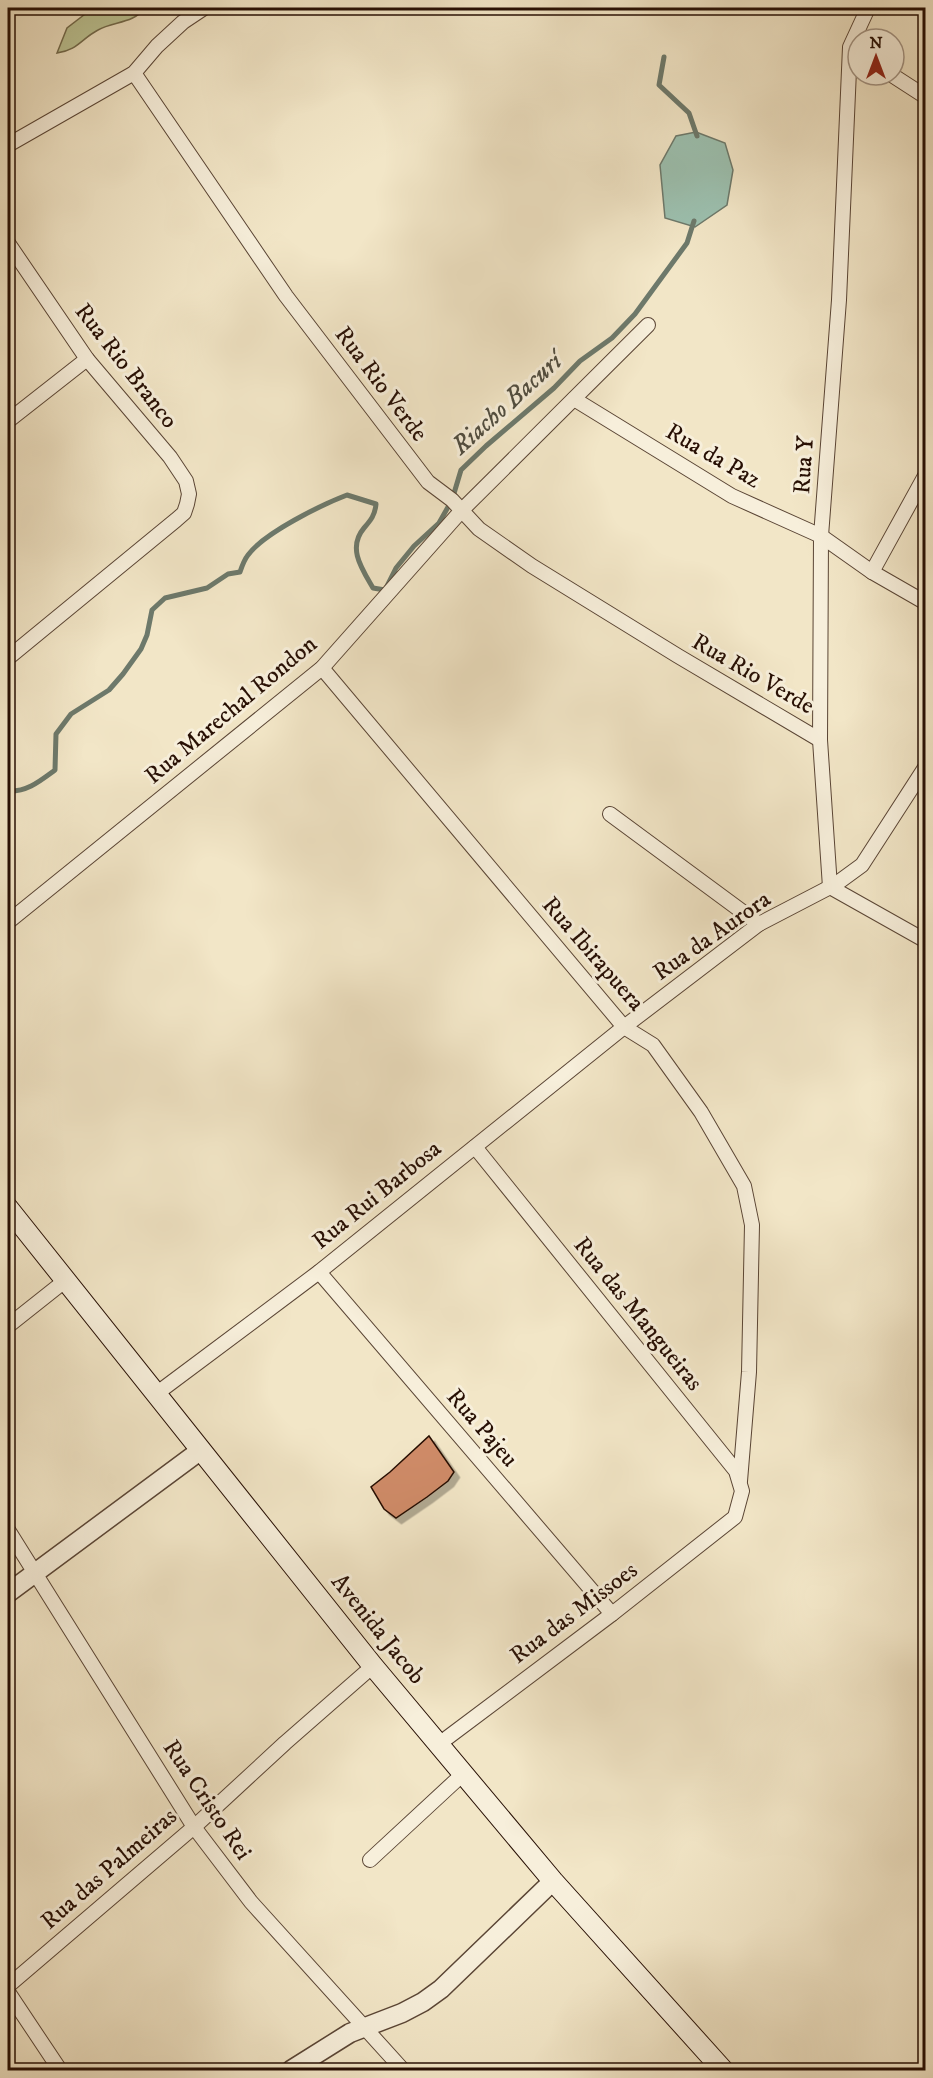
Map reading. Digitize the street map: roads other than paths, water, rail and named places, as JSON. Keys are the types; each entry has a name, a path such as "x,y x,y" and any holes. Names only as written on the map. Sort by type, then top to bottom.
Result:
{"main road":[{"name":"Avenida Jacob","path":"8,1208 374,1666 553,1881 723,2070"}],"street":[{"path":"8,145 135,73 157,46 183,22 204,8"},
{"path":"862,27 868,8"},
{"name":"Rua Rio Verde","path":"135,73 286,296 428,482 462,510 479,529 532,566 820,740"},
{"path":"906,84 926,97"},
{"name":"Rua Y","path":"830,887 820,740 821,536 839,300 852,87"},
{"name":"Rua Rio Branco","path":"8,243 87,359 170,457 186,481 189,494 184,513 8,658"},
{"name":"Rua Marechal Rondon","path":"8,922 322,668 462,510 648,325"},
{"path":"8,421 87,359"},
{"name":"Rua da Paz","path":"574,399 732,496 821,536 872,572 926,603"},
{"path":"872,572 926,474"},
{"name":"Rua Ibirapuera","path":"322,668 624,1027 653,1045 701,1112 744,1186 752,1225 749,1372 740,1481"},
{"name":"Rua da Aurora","path":"624,1027 759,924 854,872 868,859 926,766"},
{"path":"610,814 759,924"},
{"path":"830,887 926,941"},
{"name":"Rua Rui Barbosa","path":"156,1394 319,1272 624,1027"},
{"name":"Rua das Mangueiras","path":"475,1147 736,1471 740,1481"},
{"name":"Rua Pajeu","path":"319,1272 612,1614"},
{"path":"8,1326 66,1280"},
{"path":"8,1593 201,1450"},
{"name":"Rua das Missoes","path":"439,1744 612,1614 735,1517 742,1491 740,1481"},
{"name":"Rua Cristo Rei","path":"8,1530 194,1827 251,1902 403,2070"},
{"name":"Rua das Palmeiras","path":"8,1986 194,1827 285,1743 374,1666"},
{"path":"370,1860 464,1773"},
{"path":"291,2070 363,2026 402,2013 423,2002 441,1989 553,1881"},
{"path":"8,1992 60,2070"}],"waterway":[{"name":"Riacho Bacurí","path":"664,57 659,85 689,113 697,136"},
{"name":"Riacho Bacurí","path":"8,791 27,788 55,770 56,734 71,714 109,690 123,674 141,649 147,635 152,610 165,598 207,588 228,574 240,572 245,559 256,547 280,529 308,513 347,495 376,504 372,517 359,536 356,551 373,588 385,590 396,568 414,546 439,523 452,500 461,470 554,388 580,361 612,338 635,314 687,243 694,221"}]}
